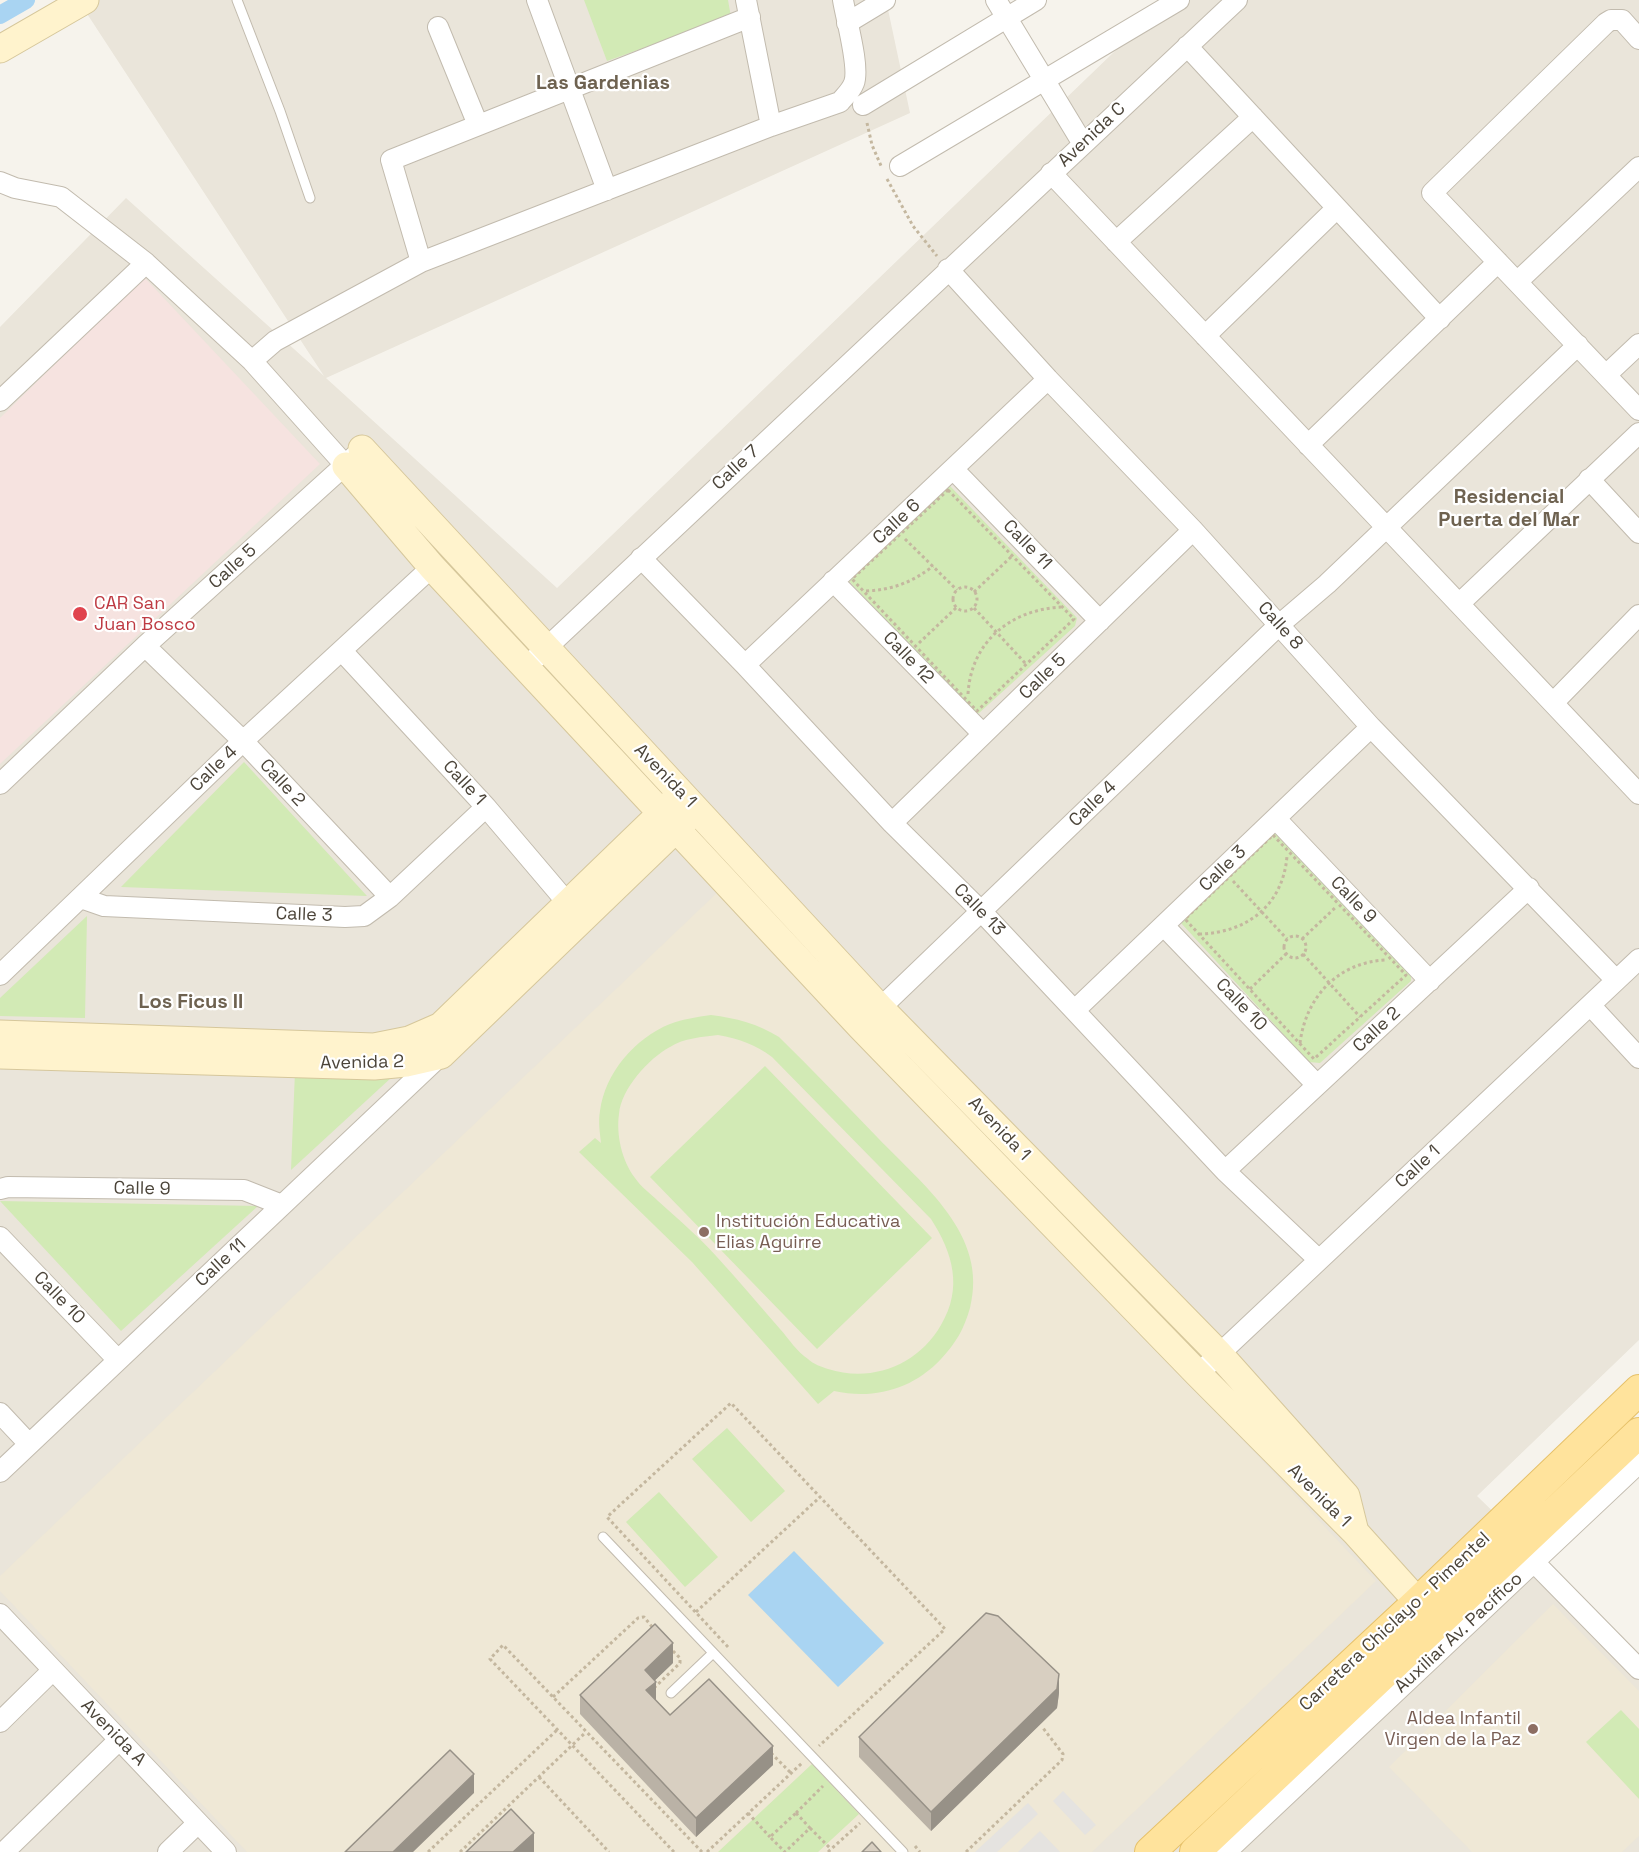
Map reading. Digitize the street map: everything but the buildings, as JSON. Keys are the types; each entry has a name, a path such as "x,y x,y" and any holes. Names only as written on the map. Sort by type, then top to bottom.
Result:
{"main road":[{"name":"Carretera Chiclayo - Pimentel","path":"1149,1852 1418,1602 1639,1390"},
{"name":"Carretera Chiclayo - Pimentel","path":"1195,1852 1526,1555 1542,1524 1639,1433"},
{"path":"1521,1502 1533,1502 1538,1506 1543,1518 1542,1524"}],"street":[{"path":"0,49 85,0"},
{"path":"537,0 607,190"},
{"path":"252,361 275,341 421,262 771,126 840,102 854,83 856,71 843,0"},
{"path":"847,23 885,0"},
{"path":"996,0 1083,144"},
{"path":"863,105 1036,0"},
{"path":"900,166 1179,0"},
{"name":"Avenida C","path":"948,269 1187,46 1218,7 1237,0"},
{"path":"421,262 391,160 570,89 748,9 771,126"},
{"path":"1639,39 1622,20 1611,20 1606,23 1432,193 1639,410"},
{"path":"438,27 477,125"},
{"path":"1187,46 1440,319"},
{"path":"1116,242 1253,117"},
{"path":"1517,282 1639,166"},
{"path":"1051,173 1639,794"},
{"path":"0,182 15,188 61,197 146,262 354,457"},
{"path":"1205,336 1337,208"},
{"path":"0,402 146,262"},
{"path":"1308,445 1498,262"},
{"name":"Calle 8","path":"948,269 1048,379 1193,530 1371,728 1616,980"},
{"name":"Calle 7","path":"525,668 948,269"},
{"path":"1606,375 1639,344"},
{"name":"Calle 4","path":"861,1027 1279,625 1327,584 1578,345"},
{"name":"Calle 6","path":"745,664 1048,379"},
{"path":"1460,603 1639,433"},
{"name":"Avenida 1","path":"354,457 432,567 525,668 861,1027 1355,1532"},
{"name":"Avenida 1","path":"354,457 546,649 880,1008 1220,1354 1346,1496 1355,1532"},
{"name":"Calle 5","path":"0,784 145,646 354,457"},
{"name":"Calle 11","path":"953,469 1100,621"},
{"path":"1589,479 1639,533"},
{"name":"Calle 5","path":"892,823 1193,530"},
{"name":"Calle 13","path":"641,558 745,664 892,823 982,912 1225,1171 1319,1260"},
{"name":"Calle 4","path":"0,975 243,741 432,567"},
{"name":"Calle 12","path":"833,581 983,734"},
{"path":"1553,703 1639,615"},
{"name":"Calle 2","path":"145,646 243,741 390,897"},
{"name":"Calle 1","path":"342,651 486,807 574,911"},
{"name":"Calle 3","path":"1075,1010 1371,728"},
{"name":"Avenida 2","path":"0,1055 374,1066 406,1064 441,1055 574,911 689,802"},
{"name":"Calle 3","path":"81,898 104,906 364,916 390,897 486,807"},
{"name":"Calle 9","path":"1276,819 1430,981"},
{"name":"Calle 2","path":"1225,1171 1529,888"},
{"name":"Avenida 2","path":"0,1034 374,1047 409,1040 441,1026 574,911"},
{"name":"Calle 10","path":"1164,926 1317,1085"},
{"name":"Calle 1","path":"1198,1374 1639,959"},
{"path":"1590,1005 1639,1058"},
{"name":"Calle 11","path":"0,1472 441,1055"},
{"name":"Calle 9","path":"0,1190 20,1187 244,1190 282,1205"},
{"name":"Calle 10","path":"0,1236 118,1360"},
{"path":"0,1413 29,1444"},
{"name":"Auxiliar Av. Pacífico","path":"1226,1852 1526,1555 1639,1463"},
{"path":"1355,1532 1418,1602"},
{"path":"1526,1555 1639,1669"},
{"name":"Avenida A","path":"0,1614 226,1852"},
{"path":"0,1722 53,1670"},
{"path":"4,1852 119,1740"},
{"path":"168,1852 198,1823"}],"lane":[{"path":"237,0 280,111 310,198"},
{"path":"603,1537 903,1852"},
{"path":"671,1693 713,1653"}],"path":[{"path":"948,490 1074,620 977,711 852,579 901,534 948,490"},
{"path":"901,534 957,591"},
{"path":"974,592 1012,555"},
{"path":"863,591 893,588 921,576 933,566"},
{"path":"969,588 974,592 977,602 974,608 965,611 957,607 954,599 957,591 969,588"},
{"path":"916,646 957,607"},
{"path":"968,701 970,678 978,656 996,632 1020,616 1041,609 1062,607"},
{"path":"974,608 1026,664"},
{"path":"1273,836 1406,975 1314,1059 1185,919 1229,877 1273,836"},
{"path":"1199,934 1216,934 1233,929 1262,912 1278,890 1287,865 1288,852"},
{"path":"1229,877 1287,939"},
{"path":"1302,939 1339,905"},
{"path":"1296,936 1302,939 1306,946 1303,954 1292,958 1286,954 1283,947 1287,939 1296,936"},
{"path":"1250,989 1286,954"},
{"path":"1303,954 1360,1017"},
{"path":"1300,1044 1311,1004 1328,982 1358,965 1374,960 1391,960"},
{"path":"674,1852 490,1659 503,1645 704,1852 945,1629 731,1403 607,1517 735,1654"},
{"path":"696,1612 820,1497"},
{"path":"966,1852 1062,1760 1063,1754 1059,1747 1043,1728"},
{"path":"428,1852 557,1730"},
{"path":"460,1852 586,1732"},
{"path":"812,1738 819,1746"},
{"path":"539,1777 609,1852"},
{"path":"770,1837 831,1778"},
{"path":"748,1813 784,1852 810,1828"},
{"path":"796,1813 830,1851 868,1816"},
{"path":"912,1844 920,1852"}],"shaded area":[{"path":"78,0 886,0 910,113 326,378 557,588 1168,0 1639,0 1639,1340 1477,1496 1639,1653 1639,1852 0,1852 0,327 126,198 324,376"},
{"name":"CAR San Juan Bosco","path":"144,277 320,464 0,764 0,418"},
{"name":"Institución Educativa Elias Aguirre","path":"722,888 1376,1581 1092,1852 247,1852 0,1591 0,1576"},
{"name":"Aldea Infantil Virgen de la Paz","path":"1553,1604 1639,1691 1639,1836 1622,1852 1472,1852 1389,1767"},
{"path":"1063,1791 1096,1825 1085,1835 1053,1801"},
{"path":"1028,1803 1038,1814 997,1852 975,1852"},
{"path":"1040,1831 1060,1852 1018,1852"}],"green space":[{"path":"584,0 728,0 731,17 607,61"},
{"path":"944,486 950,486 1077,618 1075,626 979,713 974,713 848,580"},
{"path":"244,762 367,896 121,887"},
{"path":"1271,830 1278,830 1411,972 1411,981 1320,1063 1309,1062 1181,923 1182,917"},
{"path":"87,916 85,1018 0,1016 0,998"},
{"path":"711,1015 746,1022 779,1037 932,1193 948,1213 961,1235 970,1257 973,1282 970,1308 962,1329 951,1347 941,1359 918,1378 892,1390 878,1393 834,1391 818,1404 692,1262 579,1152 595,1138 601,1143 599,1119 603,1097 615,1070 624,1058 657,1030 685,1019","holes":["718,1035 753,1045 772,1057 931,1219 939,1232 950,1258 952,1298 941,1325 931,1339 907,1360 877,1372 861,1374 828,1369 812,1362 797,1349 710,1250 643,1187 630,1171 621,1148 618,1130 621,1104 630,1085 645,1066 675,1044 699,1037"]},
{"path":"765,1066 932,1238 817,1349 650,1177"},
{"path":"295,1071 392,1077 291,1170"},
{"path":"0,1201 258,1206 121,1331"},
{"path":"727,1428 785,1491 751,1522 692,1459"},
{"path":"659,1492 718,1557 685,1587 626,1522"},
{"path":"1621,1710 1639,1729 1639,1799 1586,1742"},
{"path":"812,1764 859,1814 818,1852 718,1852"}],"water":[{"path":"794,1551 884,1643 838,1687 748,1595"}],"waterway":[{"path":"0,15 26,0"}],"place":[{"name":"CAR San Juan Bosco","path":"80,614"},
{"name":"Institución Educativa Elias Aguirre","path":"704,1232"},
{"name":"Aldea Infantil Virgen de la Paz","path":"1533,1729"}],"district":[{"name":"Las Gardenias","path":"603,84"},
{"name":"Residencial Puerta del Mar","path":"1509,510"},
{"name":"Los Ficus II","path":"191,1003"}]}
